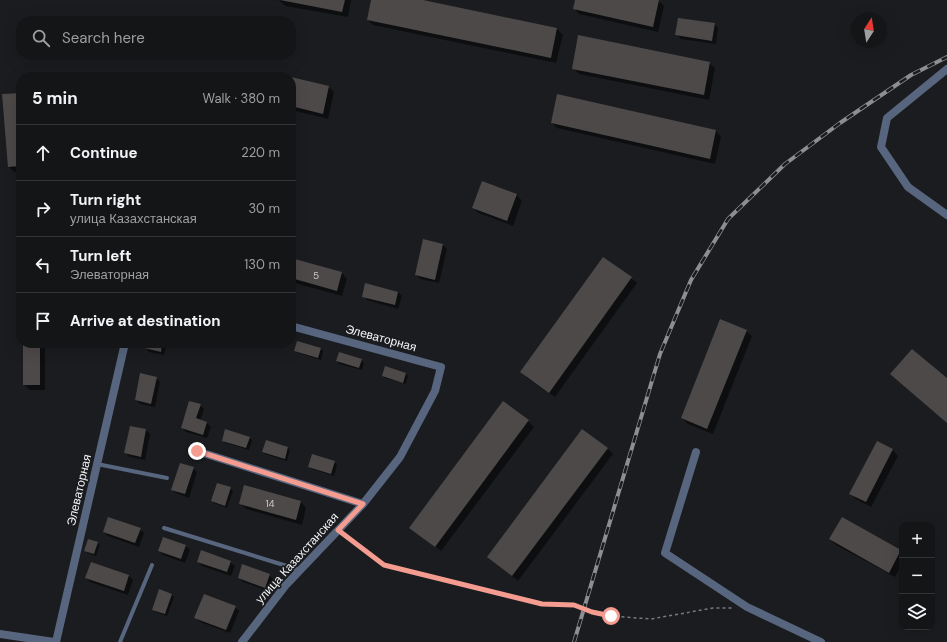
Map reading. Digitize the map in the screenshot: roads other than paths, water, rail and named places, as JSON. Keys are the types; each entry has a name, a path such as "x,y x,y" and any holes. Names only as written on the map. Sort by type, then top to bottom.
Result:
{"street":[{"path":"947,69 887,118 881,147 908,187 947,215"},
{"name":"Элеваторная","path":"296,327 441,367"},
{"name":"Элеваторная","path":"55,642 124,348"},
{"name":"улица Казахстанская","path":"242,642 285,586 363,504 400,457 435,391 441,367"},
{"path":"197,451 363,504"},
{"path":"696,452 665,553 747,607 821,642"},
{"path":"0,634 55,642"}],"lane":[{"path":"97,464 167,478"},
{"path":"164,528 300,570"},
{"path":"120,642 152,565"}],"railway":[{"path":"574,642 660,354 691,280 728,219 785,164 840,123 911,75 947,57"}]}
